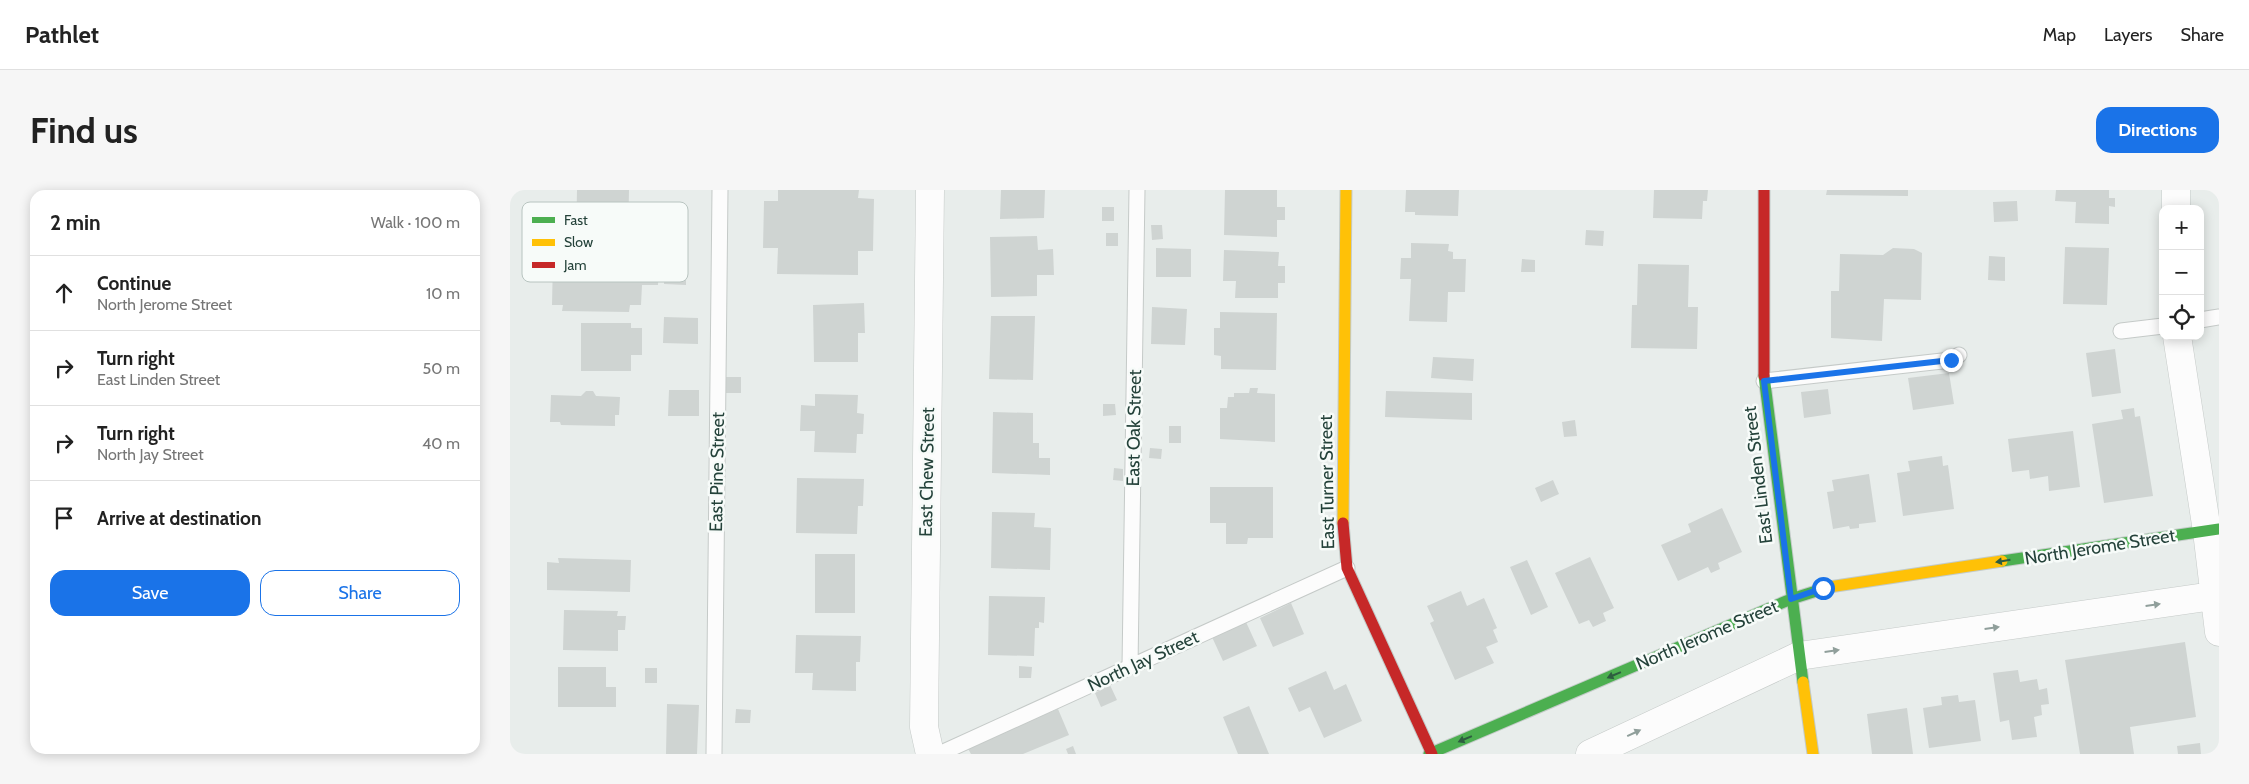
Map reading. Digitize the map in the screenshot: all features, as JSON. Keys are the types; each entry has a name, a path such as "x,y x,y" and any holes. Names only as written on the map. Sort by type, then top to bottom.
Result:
{"street":[{"name":"East Chew Street","path":"930,190 924,727 930,754"},
{"name":"East Turner Street","path":"1346,190 1342,539 1347,568 1431,754"},
{"name":"East Linden Street","path":"1764,190 1764,381 1791,599 1813,754"},
{"path":"2176,190 2176,205"},
{"path":"2178,340 2213,530 2219,632"},
{"name":"North Jerome Street","path":"1431,754 1791,599 1823,588 2213,530"},
{"path":"1590,754 1799,656 2217,595"}],"lane":[{"name":"East Pine Street","path":"714,754 720,190"},
{"name":"East Oak Street","path":"1130,667 1137,190"},
{"path":"2204,319 2219,316"},
{"path":"2121,331 2159,326"},
{"path":"1764,381 1951,360 1959,355"},
{"name":"North Jay Street","path":"939,754 1347,568"}],"building":[{"path":"577,190 629,190 629,202 577,202"},
{"path":"778,190 859,190 858,198 874,199 873,251 858,251 858,275 777,274 778,248 763,248 764,201 778,201"},
{"path":"1001,190 1045,190 1044,218 1000,219"},
{"path":"1225,190 1277,190 1277,207 1285,207 1285,220 1277,220 1277,237 1224,235"},
{"path":"1406,190 1459,190 1458,216 1415,215 1415,212 1405,212"},
{"path":"1654,190 1708,190 1707,201 1703,201 1702,219 1653,218"},
{"path":"1827,190 1908,190 1908,196 1826,195"},
{"path":"2056,190 2109,190 2109,198 2115,198 2115,207 2109,206 2109,224 2075,223 2076,202 2055,201"},
{"path":"2017,201 2018,221 1994,222 1993,202"},
{"path":"1102,207 1114,207 1114,221 1102,221"},
{"path":"1151,225 1162,225 1163,239 1152,240"},
{"path":"1586,230 1604,231 1603,246 1585,245"},
{"path":"1106,233 1118,233 1118,246 1106,246"},
{"path":"1037,236 1038,250 1053,249 1054,275 1037,275 1037,296 991,297 990,237"},
{"path":"1411,243 1449,244 1448,251 1453,252 1453,259 1466,259 1465,292 1448,292 1447,322 1409,321 1411,279 1400,279 1401,258 1411,258"},
{"path":"2065,247 2109,248 2107,305 2063,304"},
{"path":"1156,248 1191,249 1191,277 1156,277"},
{"path":"1893,248 1914,249 1922,253 1921,300 1884,299 1882,341 1831,338 1831,291 1839,291 1840,254 1883,255"},
{"path":"1224,250 1279,252 1278,266 1285,266 1285,283 1278,283 1278,298 1235,298 1236,281 1223,281"},
{"path":"1989,256 2005,257 2005,281 1988,280"},
{"path":"1522,259 1535,260 1535,272 1521,272"},
{"path":"1638,264 1689,265 1688,307 1698,307 1697,349 1631,348 1632,305 1637,305"},
{"path":"552,282 658,282 658,285 642,285 641,305 630,305 629,312 562,311 563,305 552,305"},
{"path":"664,282 686,282 686,285 664,284"},
{"path":"864,303 865,333 858,333 858,362 814,362 813,305"},
{"path":"1152,307 1187,309 1185,345 1151,344"},
{"path":"1220,312 1277,313 1276,370 1221,369 1221,356 1214,355 1214,328 1220,328"},
{"path":"991,316 1035,316 1033,380 989,379"},
{"path":"664,317 698,318 698,344 663,343"},
{"path":"581,323 631,323 631,328 642,328 642,355 631,355 631,371 581,371"},
{"path":"2115,349 2121,393 2092,397 2086,353"},
{"path":"1433,357 1474,359 1473,381 1431,378"},
{"path":"1949,373 1954,404 1913,410 1908,378"},
{"path":"726,377 741,377 741,393 726,393"},
{"path":"1250,388 1258,388 1257,393 1275,394 1275,442 1220,439 1220,408 1227,408 1228,397 1234,397 1234,393 1249,393"},
{"path":"1828,389 1831,414 1804,418 1801,392"},
{"path":"669,390 699,390 699,416 668,416"},
{"path":"586,391 593,391 596,396 620,397 619,415 615,415 615,426 561,425 560,422 550,422 551,395 581,396"},
{"path":"1386,391 1472,393 1472,420 1385,417"},
{"path":"815,394 858,395 857,413 864,414 863,434 857,434 856,453 814,452 815,431 800,431 801,405 815,406"},
{"path":"1103,404 1115,404 1116,415 1103,416"},
{"path":"2134,408 2135,417 2140,416 2153,496 2104,503 2092,424 2123,419 2121,410"},
{"path":"993,412 1033,413 1033,443 1039,443 1039,458 1050,458 1050,475 992,473"},
{"path":"1575,420 1577,436 1564,437 1562,422"},
{"path":"1169,426 1181,426 1181,443 1169,443"},
{"path":"2073,431 2080,487 2049,491 2048,476 2030,479 2029,470 2012,472 2008,439"},
{"path":"1150,448 1162,449 1161,459 1149,458"},
{"path":"1942,456 1943,466 1948,465 1954,509 1903,516 1897,473 1910,471 1908,461"},
{"path":"1114,468 1123,469 1123,481 1113,480"},
{"path":"1869,474 1876,522 1859,524 1859,528 1850,529 1849,526 1833,529 1827,492 1834,491 1832,480"},
{"path":"797,478 864,479 863,506 858,506 857,534 796,533"},
{"path":"1553,480 1559,494 1541,502 1535,488"},
{"path":"1210,487 1273,487 1273,538 1248,538 1247,544 1226,544 1226,523 1210,523"},
{"path":"1722,508 1742,552 1718,563 1720,569 1711,573 1708,567 1678,581 1661,545 1691,532 1688,524"},
{"path":"992,512 1035,513 1034,527 1051,528 1050,570 991,568"},
{"path":"815,554 855,554 855,613 815,613"},
{"path":"1590,557 1614,608 1603,613 1606,621 1593,627 1589,620 1579,624 1555,573"},
{"path":"558,558 631,560 630,592 547,590 547,562 559,563"},
{"path":"1527,560 1548,607 1531,615 1510,567"},
{"path":"1461,591 1467,606 1484,598 1497,628 1493,630 1498,642 1486,647 1494,663 1455,680 1430,623 1434,621 1427,606"},
{"path":"989,596 1045,597 1044,623 1039,622 1039,628 1035,628 1034,656 988,655"},
{"path":"1291,603 1304,634 1273,647 1260,618"},
{"path":"564,610 618,611 617,616 626,616 625,630 618,630 618,651 563,650"},
{"path":"1246,622 1257,646 1223,661 1212,637"},
{"path":"796,635 861,636 860,662 856,662 856,691 812,690 813,673 795,673"},
{"path":"2185,642 2196,717 2130,727 2134,754 2080,754 2065,660"},
{"path":"1019,666 1032,667 1031,678 1019,678"},
{"path":"558,667 606,667 606,687 616,687 616,707 558,707"},
{"path":"645,668 657,668 657,683 645,683"},
{"path":"2018,670 2020,682 2037,679 2039,690 2047,688 2049,704 2041,705 2042,715 2034,717 2037,737 2012,740 2009,720 2000,722 1993,673"},
{"path":"1326,671 1334,690 1346,684 1362,721 1324,738 1310,707 1299,712 1288,688"},
{"path":"1110,685 1117,700 1101,707 1095,693"},
{"path":"1958,695 1959,702 1975,700 1981,741 1929,748 1923,708 1942,705 1941,697"},
{"path":"667,704 699,705 697,754 666,754"},
{"path":"1249,706 1269,754 1238,754 1223,717"},
{"path":"1907,708 1913,754 1872,754 1867,714"},
{"path":"736,709 751,710 750,723 735,723"},
{"path":"1058,709 1069,735 1023,754 971,754 967,747"},
{"path":"2200,743 2201,754 2178,754 2177,746"},
{"path":"1073,746 1076,754 1068,754 1066,749"}],"traffic: fast":[{"path":"1764,376 1803,682"},
{"path":"2002,561 2219,529"},
{"path":"1429,754 1791,599 1829,587"}],"traffic: slow":[{"path":"1343,523 1346,190"},
{"path":"1829,587 2002,561"},
{"path":"1803,682 1813,754"}],"traffic: jam":[{"path":"1764,190 1764,376"},
{"path":"1343,523 1347,568 1432,754"}],"route":[{"path":"1823,588 1791,599 1764,381 1951,360"}]}
